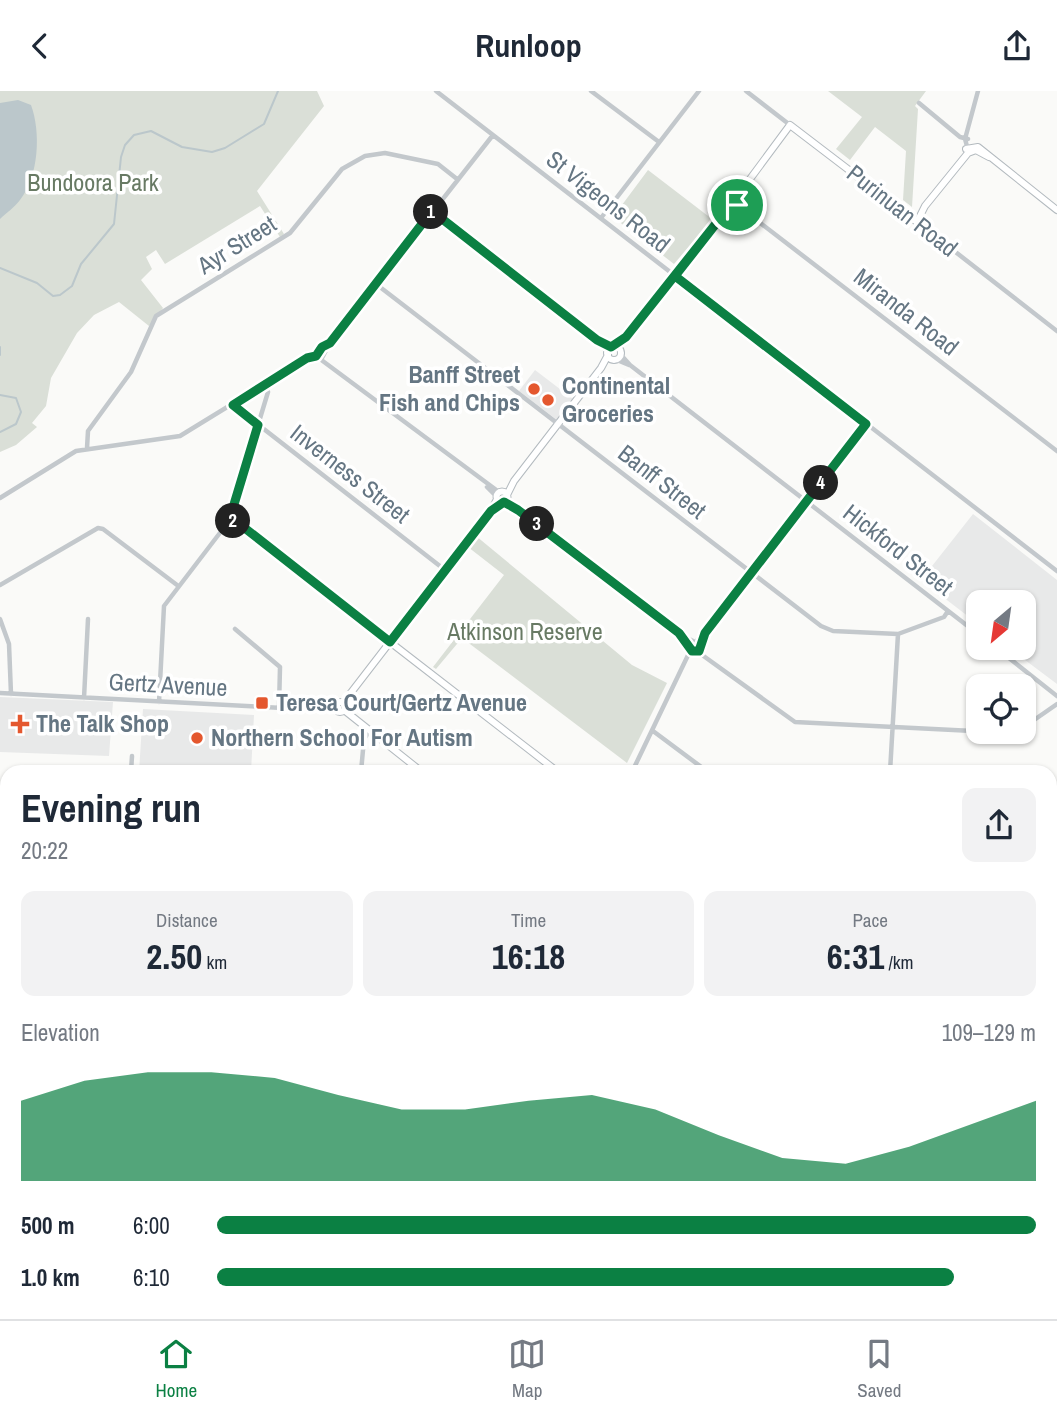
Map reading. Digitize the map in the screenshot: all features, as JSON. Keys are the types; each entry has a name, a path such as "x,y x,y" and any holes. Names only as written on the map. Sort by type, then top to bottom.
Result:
{"street":[{"name":"St Vigeons Road","path":"436,91 1057,571"},
{"path":"592,91 659,142"},
{"path":"601,218 699,91"},
{"name":"Purinuan Road","path":"746,91 1057,331"},
{"path":"914,220 958,163 968,141 978,91"},
{"path":"919,103 1057,210"},
{"path":"335,708 337,712 343,707 601,368 722,216 735,204 747,184 792,126"},
{"path":"319,357 322,347 330,343 492,134"},
{"name":"Ayr Street","path":"87,448 88,431 131,372 156,316 290,233 342,169 365,156 385,153 438,164 457,179"},
{"name":"Miranda Road","path":"735,204 1057,451"},
{"name":"Hickford Street","path":"432,211 966,625"},
{"name":"Banff Street","path":"376,284 821,626 833,631 898,634 944,617 948,611"},
{"path":"0,498 76,451 175,438 307,358 319,357 795,722 966,731"},
{"path":"159,702 164,606 229,521 268,392"},
{"name":"Inverness Street","path":"233,405 445,570"},
{"path":"636,765 705,633 866,424"},
{"path":"229,521 237,522 549,765"},
{"path":"0,585 98,528 103,529 177,586"},
{"path":"0,619 9,645 11,694"},
{"path":"84,698 88,619"},
{"path":"234,629 280,667 279,708"},
{"path":"890,765 898,634"},
{"path":"1011,660 1057,697"},
{"name":"Gertz Avenue","path":"0,693 279,708 335,708"},
{"path":"1036,717 1057,703"},
{"path":"343,707 369,732 413,765"},
{"path":"653,731 699,765"},
{"path":"361,765 362,748 369,732"},
{"path":"131,765 132,756"}],"shaded area":[{"path":"18,100 31,105 36,128 36,154 26,190 13,208 0,219 0,103"},
{"path":"535,370 573,399 557,420 519,391"},
{"path":"973,514 1057,580 1057,684 1025,660 1036,660 1036,590 966,590 966,615 921,580"},
{"path":"0,697 113,702 109,756 0,752"},
{"name":"Northern School For Autism","path":"143,709 254,715 251,765 139,765"}],"green space":[{"name":"Bundoora Park","path":"0,91 317,91 324,106 257,191 284,234 280,237 260,206 165,264 156,250 146,257 152,269 141,280 163,308 149,326 119,302 94,315 77,333 51,378 46,406 32,423 37,427 16,445 0,452"},
{"path":"828,91 926,91 915,106 918,109 912,207 903,200 906,151 875,127 850,160 836,149 862,117"},
{"path":"648,170 712,219 674,264 613,217"},
{"name":"Atkinson Reserve","path":"476,536 632,665 667,683 627,763 462,638 436,669 433,667 504,575 468,547"}],"waterway":[{"path":"0,268 37,283 53,296 60,295 72,286 81,264 114,224 121,157 125,145 134,135 151,131 182,147 212,152 225,148 264,124 278,91"},
{"path":"0,347 0,355"},
{"path":"0,395 16,398 21,412 16,424 0,432"}],"place":[{"name":"Banff Street Fish and Chips","path":"534,389"},
{"name":"Continental Groceries","path":"548,400"},
{"name":"Teresa Court/Gertz Avenue","path":"262,703"},
{"name":"The Talk Shop","path":"20,724"},
{"name":"Northern School For Autism","path":"197,738"}],"route":[{"path":"737,205 722,216 626,337 611,347 597,340 432,211 330,343 322,347 316,356 307,358 233,405 258,425 229,521 237,522 390,642 491,511 504,502 679,633 692,651 699,651 705,633 866,424 675,276 722,216 727,207 733,202 737,205"}]}
